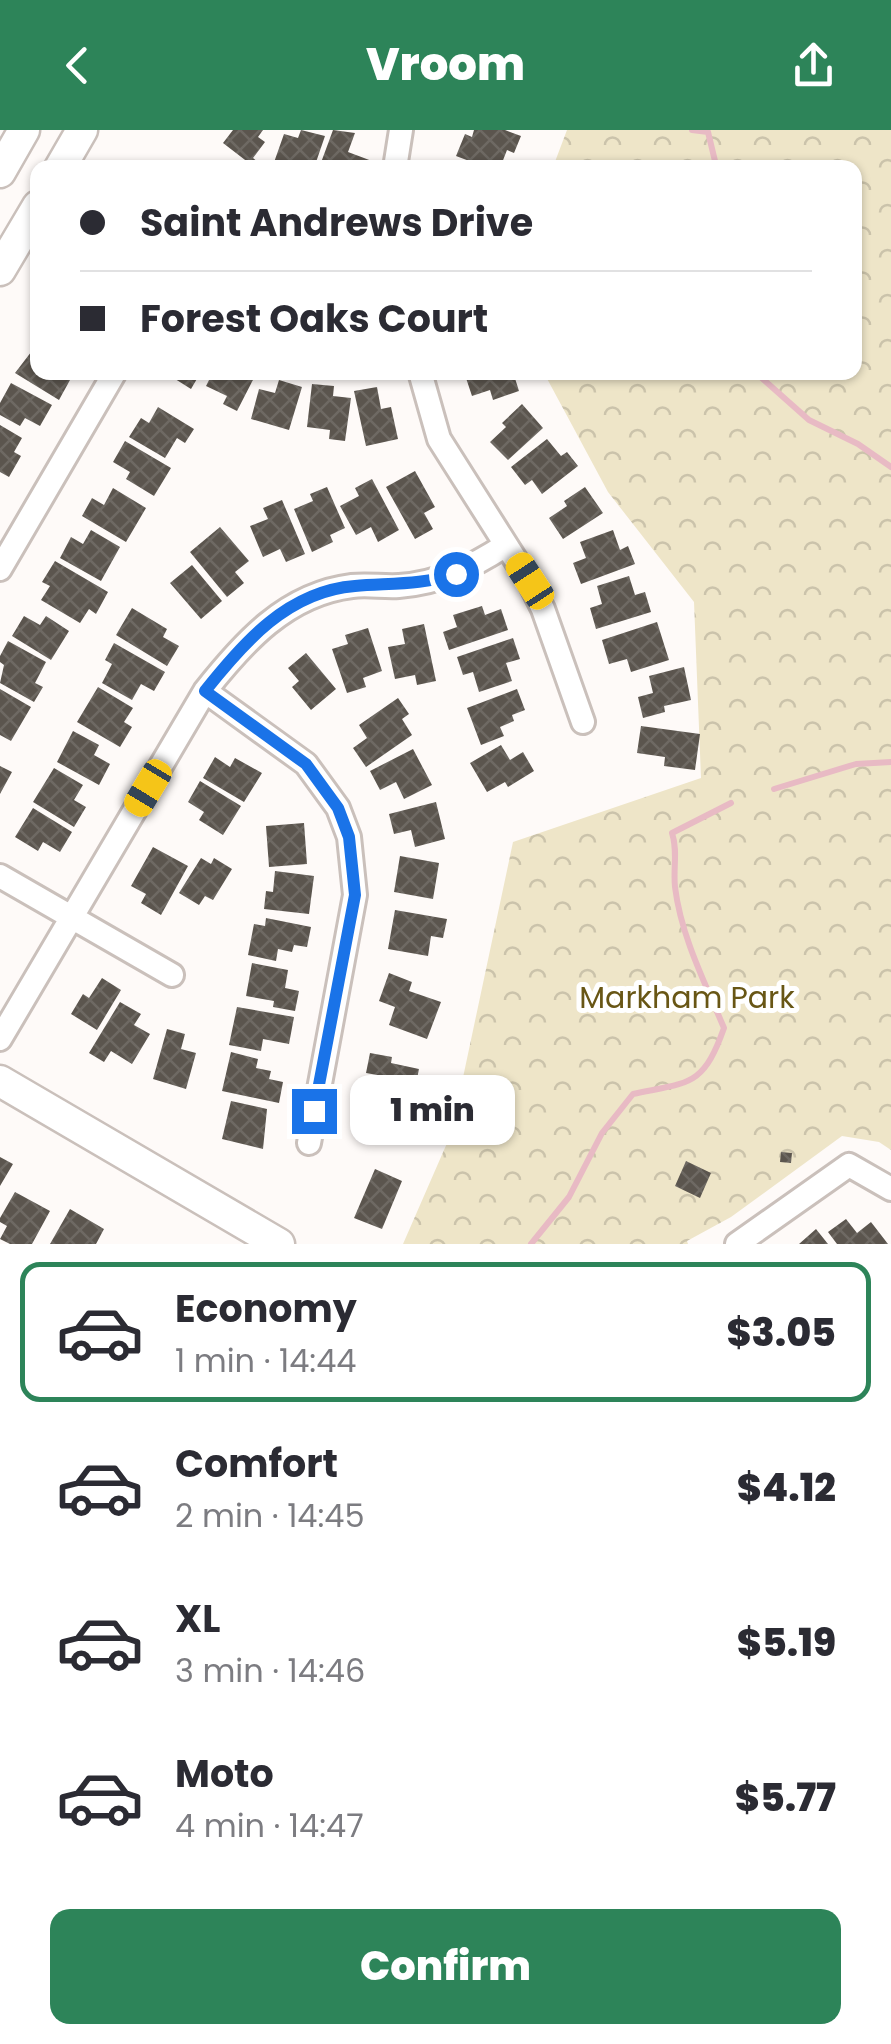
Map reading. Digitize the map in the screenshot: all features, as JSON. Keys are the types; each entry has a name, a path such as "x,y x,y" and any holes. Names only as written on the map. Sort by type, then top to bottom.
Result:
{"street":[{"path":"0,172 24,130"},
{"path":"65,160 82,130"},
{"path":"396,160 401,130"},
{"path":"0,270 30,219"},
{"path":"0,569 110,380"},
{"path":"422,380 439,439 543,610 583,722"},
{"path":"0,1039 205,691 238,650 278,614 314,596 351,586 426,583 456,574 506,545"},
{"path":"205,691 306,764 338,808 349,837 355,895 309,1143"},
{"path":"0,876 172,975"},
{"path":"0,1081 279,1244"},
{"path":"738,1244 849,1166 891,1189"}],"green space":[{"name":"Markham Park","path":"567,130 891,130 891,1150 879,1142 842,1136 731,1217 687,1241 688,1244 403,1244 451,1134 513,842 701,778 694,602 608,492 548,380 862,380 862,160 556,160"}],"building":[{"path":"233,130 263,130 258,137 265,142 253,158 255,160 245,160 223,143"},
{"path":"301,130 325,136 317,160 275,160 284,134 298,138"},
{"path":"333,130 355,133 348,152 369,160 322,160"},
{"path":"474,130 505,130 521,136 514,153 507,150 503,160 467,160 456,156 465,134 472,137"},
{"path":"30,353 30,380 70,380 59,400 15,373"},
{"path":"177,380 196,380 191,389"},
{"path":"209,380 253,380 237,411 223,404 227,396 206,386"},
{"path":"279,380 302,387 289,430 251,419 259,389 275,393"},
{"path":"467,380 516,380 519,391 493,400 490,390 472,396"},
{"path":"11,383 52,405 40,426 25,418 20,426 0,415 0,403"},
{"path":"312,384 334,386 333,396 351,398 345,441 329,439 330,430 307,427"},
{"path":"377,387 381,409 391,407 398,439 366,446 354,391"},
{"path":"522,404 543,428 508,460 490,442 506,427 502,423"},
{"path":"158,407 194,429 185,443 177,438 165,458 129,437 141,418 149,423"},
{"path":"0,425 22,438 14,452 21,456 9,477 0,472"},
{"path":"547,439 561,456 567,452 578,466 542,494 532,480 525,485 511,467"},
{"path":"125,441 171,468 154,496 126,479 130,472 113,462"},
{"path":"415,471 435,507 424,513 433,529 415,539 386,487"},
{"path":"372,479 399,530 378,542 371,527 356,535 340,506 359,496 355,488"},
{"path":"327,487 345,528 330,535 333,542 312,552 294,509 313,501 310,494"},
{"path":"585,487 603,513 563,539 549,518 567,506 564,501"},
{"path":"113,488 146,508 126,542 82,516 92,498 104,505"},
{"path":"282,500 305,554 286,562 280,549 263,557 250,526 268,519 263,508"},
{"path":"220,527 249,561 235,572 244,583 227,597 190,552"},
{"path":"91,530 120,547 101,581 60,558 71,537 83,544"},
{"path":"613,530 620,550 628,546 635,564 581,584 573,563 586,558 580,542"},
{"path":"55,561 108,592 96,614 89,609 80,623 41,600 50,586 42,582"},
{"path":"192,565 222,601 201,619 170,583"},
{"path":"629,576 635,595 645,592 651,612 596,629 590,608 602,604 597,586"},
{"path":"482,606 485,615 501,609 508,630 449,650 443,632 457,627 453,615"},
{"path":"132,608 167,629 163,637 179,646 167,666 116,635"},
{"path":"24,616 40,625 46,616 69,631 51,660 12,636"},
{"path":"657,622 669,660 631,672 627,659 609,664 602,640"},
{"path":"424,624 436,681 417,685 415,675 395,679 388,647 405,644 402,629"},
{"path":"368,628 382,671 363,678 366,687 347,693 332,649 348,644 345,635"},
{"path":"513,638 520,659 506,663 512,681 479,692 473,672 463,675 457,657"},
{"path":"8,641 46,662 35,683 43,687 34,702 0,683 4,665 0,656"},
{"path":"114,643 165,672 154,691 141,684 132,700 102,683 112,664 105,660"},
{"path":"306,653 336,689 311,710 292,687 299,681 288,668"},
{"path":"684,667 691,700 664,706 665,712 643,718 638,697 653,693 649,676"},
{"path":"98,687 133,708 124,722 132,727 120,747 77,722"},
{"path":"0,689 31,707 11,741 0,735"},
{"path":"517,689 525,710 512,715 514,721 500,727 504,736 481,745 467,708"},
{"path":"398,698 409,714 402,719 412,735 366,767 353,748 367,738 359,725"},
{"path":"641,726 700,734 695,770 664,766 665,757 637,753"},
{"path":"73,731 99,745 94,755 110,764 99,785 57,762"},
{"path":"501,745 510,760 523,752 534,771 508,787 505,782 487,792 470,763"},
{"path":"413,749 432,785 404,799 396,782 380,790 370,771"},
{"path":"215,757 230,767 235,758 262,773 244,802 203,778"},
{"path":"0,766 12,772 0,794"},
{"path":"54,768 83,785 74,800 86,807 74,827 33,802"},
{"path":"200,781 241,806 223,835 199,820 204,812 188,802"},
{"path":"436,802 445,839 415,847 411,830 394,834 389,814"},
{"path":"33,808 72,832 60,852 43,842 38,851 15,837"},
{"path":"304,823 307,864 269,867 266,826"},
{"path":"153,847 188,866 161,915 141,903 146,894 131,886"},
{"path":"400,856 439,863 433,899 394,892"},
{"path":"201,858 211,864 214,858 232,869 213,900 205,896 199,905 179,893"},
{"path":"275,871 314,876 309,914 264,909 266,891 273,892"},
{"path":"395,910 447,919 443,938 431,936 428,956 388,949"},
{"path":"266,918 311,927 307,947 294,945 292,952 278,949 276,961 248,955 254,924 265,926"},
{"path":"252,963 288,970 285,988 299,991 295,1011 273,1007 274,1001 246,996"},
{"path":"389,973 412,982 409,991 441,1002 427,1039 389,1025 395,1007 379,1001"},
{"path":"102,978 121,990 97,1030 71,1014 83,994 89,998"},
{"path":"120,1002 141,1014 134,1025 150,1034 132,1064 111,1051 104,1062 89,1053"},
{"path":"237,1007 294,1017 289,1044 263,1039 261,1051 229,1045"},
{"path":"167,1029 185,1034 181,1049 196,1053 186,1089 153,1079"},
{"path":"231,1052 258,1059 256,1068 271,1071 269,1079 283,1082 279,1103 222,1091"},
{"path":"370,1053 392,1057 391,1063 419,1069 412,1103 379,1096 383,1076 366,1073"},
{"path":"231,1101 267,1109 263,1149 222,1139"},
{"path":"781,1152 792,1153 791,1163 780,1162"},
{"path":"0,1157 13,1164 0,1186"},
{"path":"686,1161 711,1173 700,1198 675,1186"},
{"path":"375,1169 402,1181 382,1229 354,1218"},
{"path":"15,1192 50,1211 32,1244 10,1244 0,1239 7,1226 0,1218"},
{"path":"70,1209 104,1229 96,1244 50,1244"},
{"path":"846,1219 857,1233 871,1222 888,1244 837,1244 828,1232"},
{"path":"816,1229 828,1244 799,1244"}],"waterway":[{"path":"692,130 708,132 715,160"},
{"path":"764,380 809,420 858,444 891,467"},
{"path":"774,789 856,764 891,762"},
{"path":"531,1244 569,1197 602,1133 633,1094 692,1079 709,1062 716,1047 724,1028 683,923 675,887 672,833 731,803"}],"route":[{"path":"314,1111 355,895 349,837 338,808 306,764 205,691 238,650 278,614 314,596 351,586 426,583 456,574"}]}
